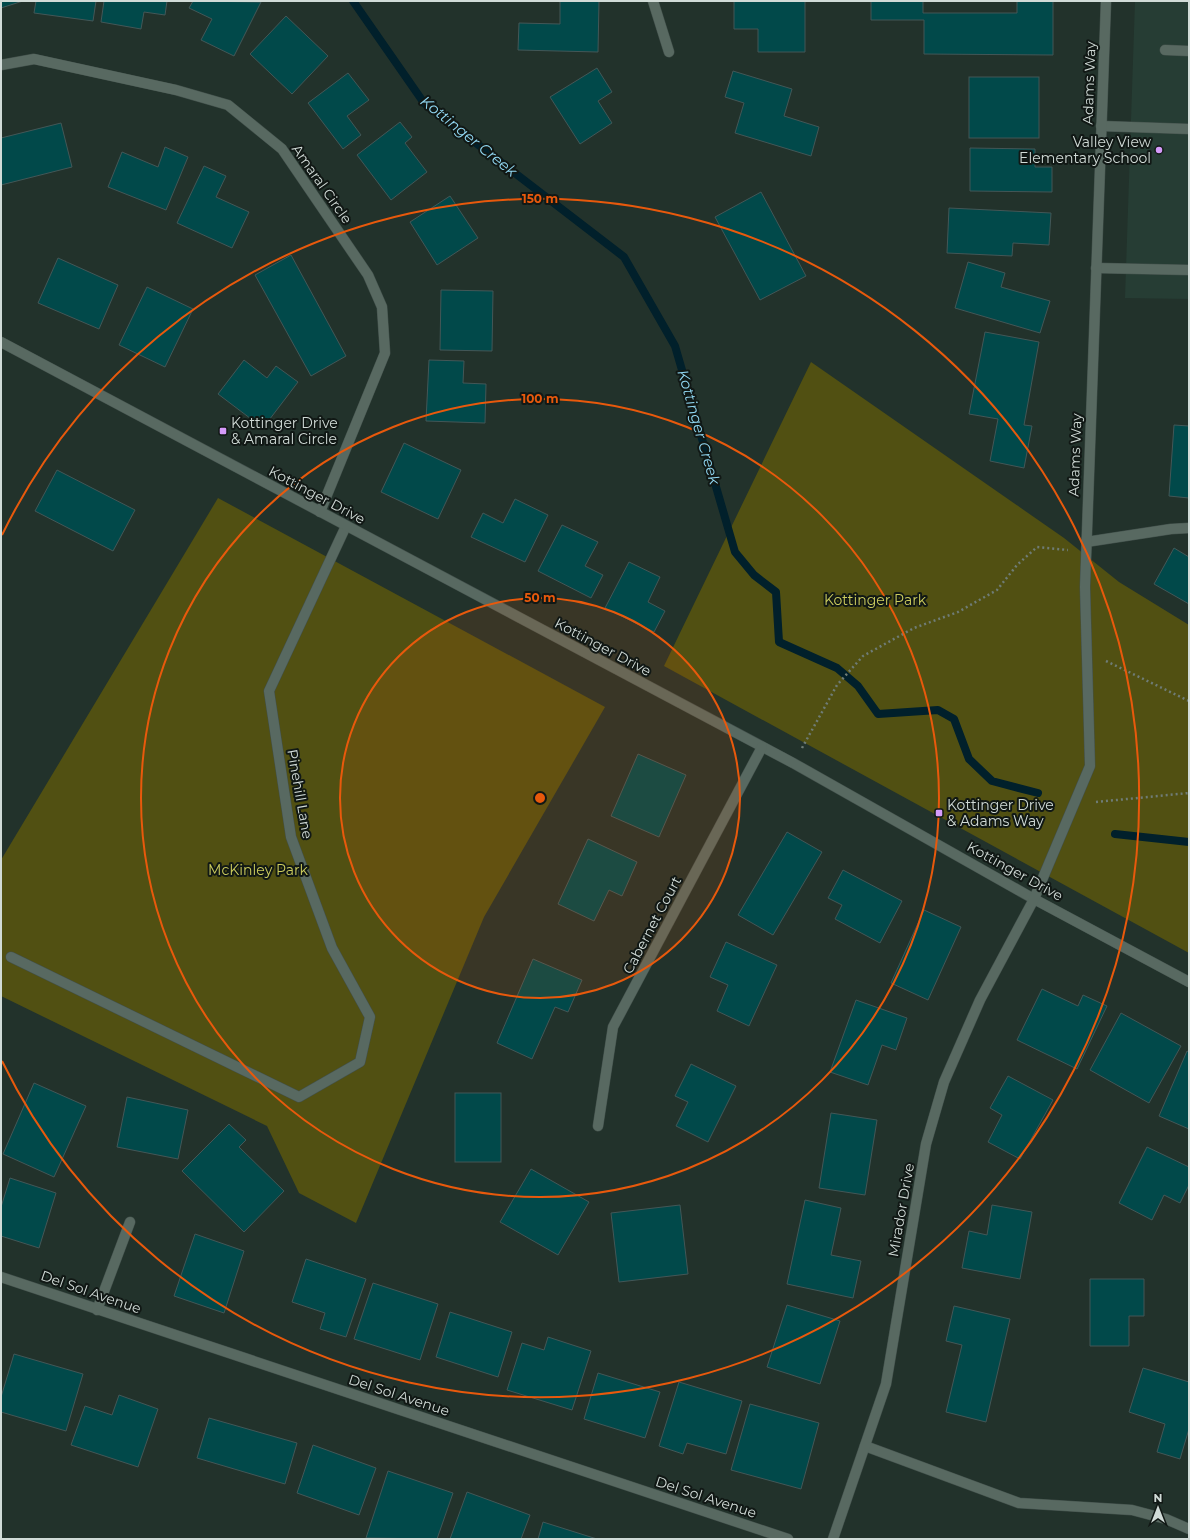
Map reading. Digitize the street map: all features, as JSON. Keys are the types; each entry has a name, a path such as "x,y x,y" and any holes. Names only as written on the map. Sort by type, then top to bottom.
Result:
{"street":[{"path":"652,1 669,52"},
{"name":"Adams Way","path":"1034,898 1090,766 1085,587 1106,1"},
{"path":"1166,50 1189,51"},
{"name":"Amaral Circle","path":"1,65 34,59 191,94 228,105 282,149 368,276 382,307 385,353 320,512"},
{"path":"1101,126 1189,129"},
{"path":"1096,268 1189,270"},
{"name":"Kottinger Drive","path":"1,342 762,747 1189,982"},
{"name":"Pinehill Lane","path":"11,957 299,1096 360,1062 370,1017 332,948 291,836 269,691 346,526"},
{"path":"1086,542 1171,529 1189,528"},
{"name":"Cabernet Court","path":"598,1126 613,1027 762,747"},
{"name":"Mirador Drive","path":"833,1539 886,1384 926,1144 944,1082 980,1000 1034,898"},
{"path":"97,1310 130,1222"},
{"name":"Del Sol Avenue","path":"1,1277 788,1539"},
{"path":"865,1446 1019,1504 1132,1510 1166,1518 1189,1529"}],"path":[{"path":"793,764 837,685 863,656 914,628 958,612 997,590 1017,565 1037,547 1066,549 1086,560"},
{"path":"1087,650 1115,666 1189,701"},
{"path":"1074,803 1189,793"}],"shaded area":[{"name":"Valley View Elementary School","path":"1135,1 1189,1 1189,299 1125,298"}],"green space":[{"name":"Kottinger Park","path":"811,362 1064,538 1119,582 1189,625 1189,953 664,666"},
{"name":"McKinley Park","path":"218,498 605,707 484,917 356,1223 299,1193 267,1126 1,996 1,860"}],"building":[{"path":"1,1 23,1 1,8"},
{"path":"36,1 96,1 93,21 34,13"},
{"path":"104,1 167,1 165,15 144,12 141,29 101,22"},
{"path":"193,1 261,2 234,56 201,40 212,19 189,8"},
{"path":"560,1 599,1 598,52 518,50 519,23 560,24"},
{"path":"734,1 805,1 805,52 758,52 758,29 734,29"},
{"path":"871,1 923,1 923,13 1017,13 1017,1 1053,1 1053,55 924,54 924,20 871,20"},
{"path":"286,16 328,56 292,94 250,54"},
{"path":"597,68 612,92 598,101 612,123 580,144 550,97"},
{"path":"733,71 792,89 784,116 819,127 811,156 735,133 744,103 725,97"},
{"path":"348,73 369,100 347,116 361,135 343,149 308,103"},
{"path":"969,77 1039,77 1039,138 969,138"},
{"path":"400,122 412,137 405,143 427,172 391,200 357,155"},
{"path":"61,123 72,167 1,185 1,138"},
{"path":"165,147 188,157 166,210 108,187 122,152 158,167"},
{"path":"970,148 1035,149 1035,167 1052,167 1052,192 970,191"},
{"path":"204,166 226,176 216,197 249,212 232,248 177,223"},
{"path":"761,192 806,276 760,300 715,217"},
{"path":"450,196 478,238 437,265 410,222"},
{"path":"949,208 1051,213 1049,245 1013,243 1012,256 947,253"},
{"path":"291,255 346,356 311,376 255,275"},
{"path":"58,258 118,285 99,329 38,303"},
{"path":"968,262 1005,273 1001,287 1050,301 1040,333 955,308"},
{"path":"147,287 193,309 165,367 119,345"},
{"path":"441,290 493,291 492,351 440,350"},
{"path":"985,332 1039,342 1024,425 1032,426 1024,468 990,461 998,419 969,414"},
{"path":"244,360 267,378 276,366 298,382 263,428 218,394"},
{"path":"429,360 464,361 463,383 486,384 485,423 426,421"},
{"path":"1174,425 1189,426 1189,498 1169,496"},
{"path":"404,443 461,470 438,519 381,492"},
{"path":"57,470 135,510 113,551 35,511"},
{"path":"515,499 548,515 525,562 471,537 483,513 503,523"},
{"path":"562,525 598,542 585,566 603,575 591,598 538,571"},
{"path":"1174,548 1189,557 1189,604 1154,584"},
{"path":"629,562 660,577 648,602 665,611 654,632 605,608"},
{"path":"638,754 686,775 659,837 611,816"},
{"path":"787,832 822,852 773,935 738,915"},
{"path":"588,839 637,862 622,896 609,890 594,921 558,904"},
{"path":"843,870 902,901 880,943 835,919 842,905 828,898"},
{"path":"924,910 961,927 928,1000 891,983"},
{"path":"726,942 777,965 749,1026 717,1011 728,985 710,977"},
{"path":"533,959 582,980 568,1012 555,1007 532,1059 497,1043"},
{"path":"1042,989 1078,1006 1083,995 1107,1006 1077,1069 1017,1040"},
{"path":"856,1000 907,1018 896,1050 882,1045 868,1085 830,1072"},
{"path":"1121,1013 1181,1046 1149,1103 1090,1070"},
{"path":"1187,1051 1189,1052 1189,1129 1159,1116"},
{"path":"691,1064 736,1086 708,1142 676,1126 688,1102 675,1096"},
{"path":"1008,1076 1053,1100 1020,1159 988,1142 1002,1115 990,1108"},
{"path":"34,1083 86,1106 54,1177 3,1154"},
{"path":"455,1093 501,1093 501,1162 455,1162"},
{"path":"127,1097 188,1110 178,1159 117,1147"},
{"path":"831,1113 877,1120 865,1195 819,1188"},
{"path":"229,1124 246,1140 239,1147 284,1191 244,1232 182,1171"},
{"path":"1147,1147 1189,1167 1189,1185 1180,1203 1164,1195 1152,1220 1119,1203"},
{"path":"531,1169 589,1202 558,1255 500,1222"},
{"path":"10,1178 56,1193 39,1248 1,1236 1,1207"},
{"path":"805,1200 841,1208 831,1255 861,1261 853,1298 787,1284"},
{"path":"680,1205 688,1274 619,1282 611,1213"},
{"path":"992,1205 1032,1212 1020,1279 962,1268 969,1231 987,1235"},
{"path":"195,1234 244,1251 224,1313 174,1296"},
{"path":"306,1259 366,1279 346,1337 320,1329 325,1313 292,1302"},
{"path":"1090,1279 1144,1279 1144,1316 1129,1316 1129,1346 1090,1346"},
{"path":"373,1283 438,1304 420,1360 354,1339"},
{"path":"787,1305 840,1321 820,1384 767,1367"},
{"path":"954,1306 1010,1319 986,1422 946,1412 962,1345 946,1341"},
{"path":"450,1312 512,1332 498,1377 436,1357"},
{"path":"548,1337 591,1351 572,1410 507,1390 522,1343 544,1350"},
{"path":"14,1354 83,1374 66,1431 1,1412 1,1397"},
{"path":"1143,1368 1189,1382 1189,1429 1180,1459 1157,1452 1165,1424 1129,1412"},
{"path":"598,1373 660,1392 645,1438 584,1419"},
{"path":"679,1382 742,1401 726,1454 687,1443 683,1454 659,1446"},
{"path":"119,1395 158,1409 138,1467 71,1445 85,1406 112,1415"},
{"path":"750,1404 819,1423 801,1489 731,1470"},
{"path":"209,1418 297,1443 285,1484 197,1458"},
{"path":"313,1445 376,1468 359,1515 297,1493"},
{"path":"388,1471 453,1493 437,1539 366,1538"},
{"path":"467,1492 530,1515 521,1539 450,1539"},
{"path":"543,1522 597,1539 538,1539"}],"waterway":[{"name":"Kottinger Creek","path":"353,1 424,103 624,257 675,346 735,552 754,575 776,592 779,642 837,668 858,686 878,714 938,710 954,719 969,759 992,781 1038,793"},
{"name":"Kottinger Creek","path":"1115,834 1189,842"}],"place":[{"name":"Valley View Elementary School","path":"1159,150"},
{"name":"Kottinger Drive & Amaral Circle","path":"223,431"},
{"name":"Kottinger Drive & Adams Way","path":"939,813"}]}
